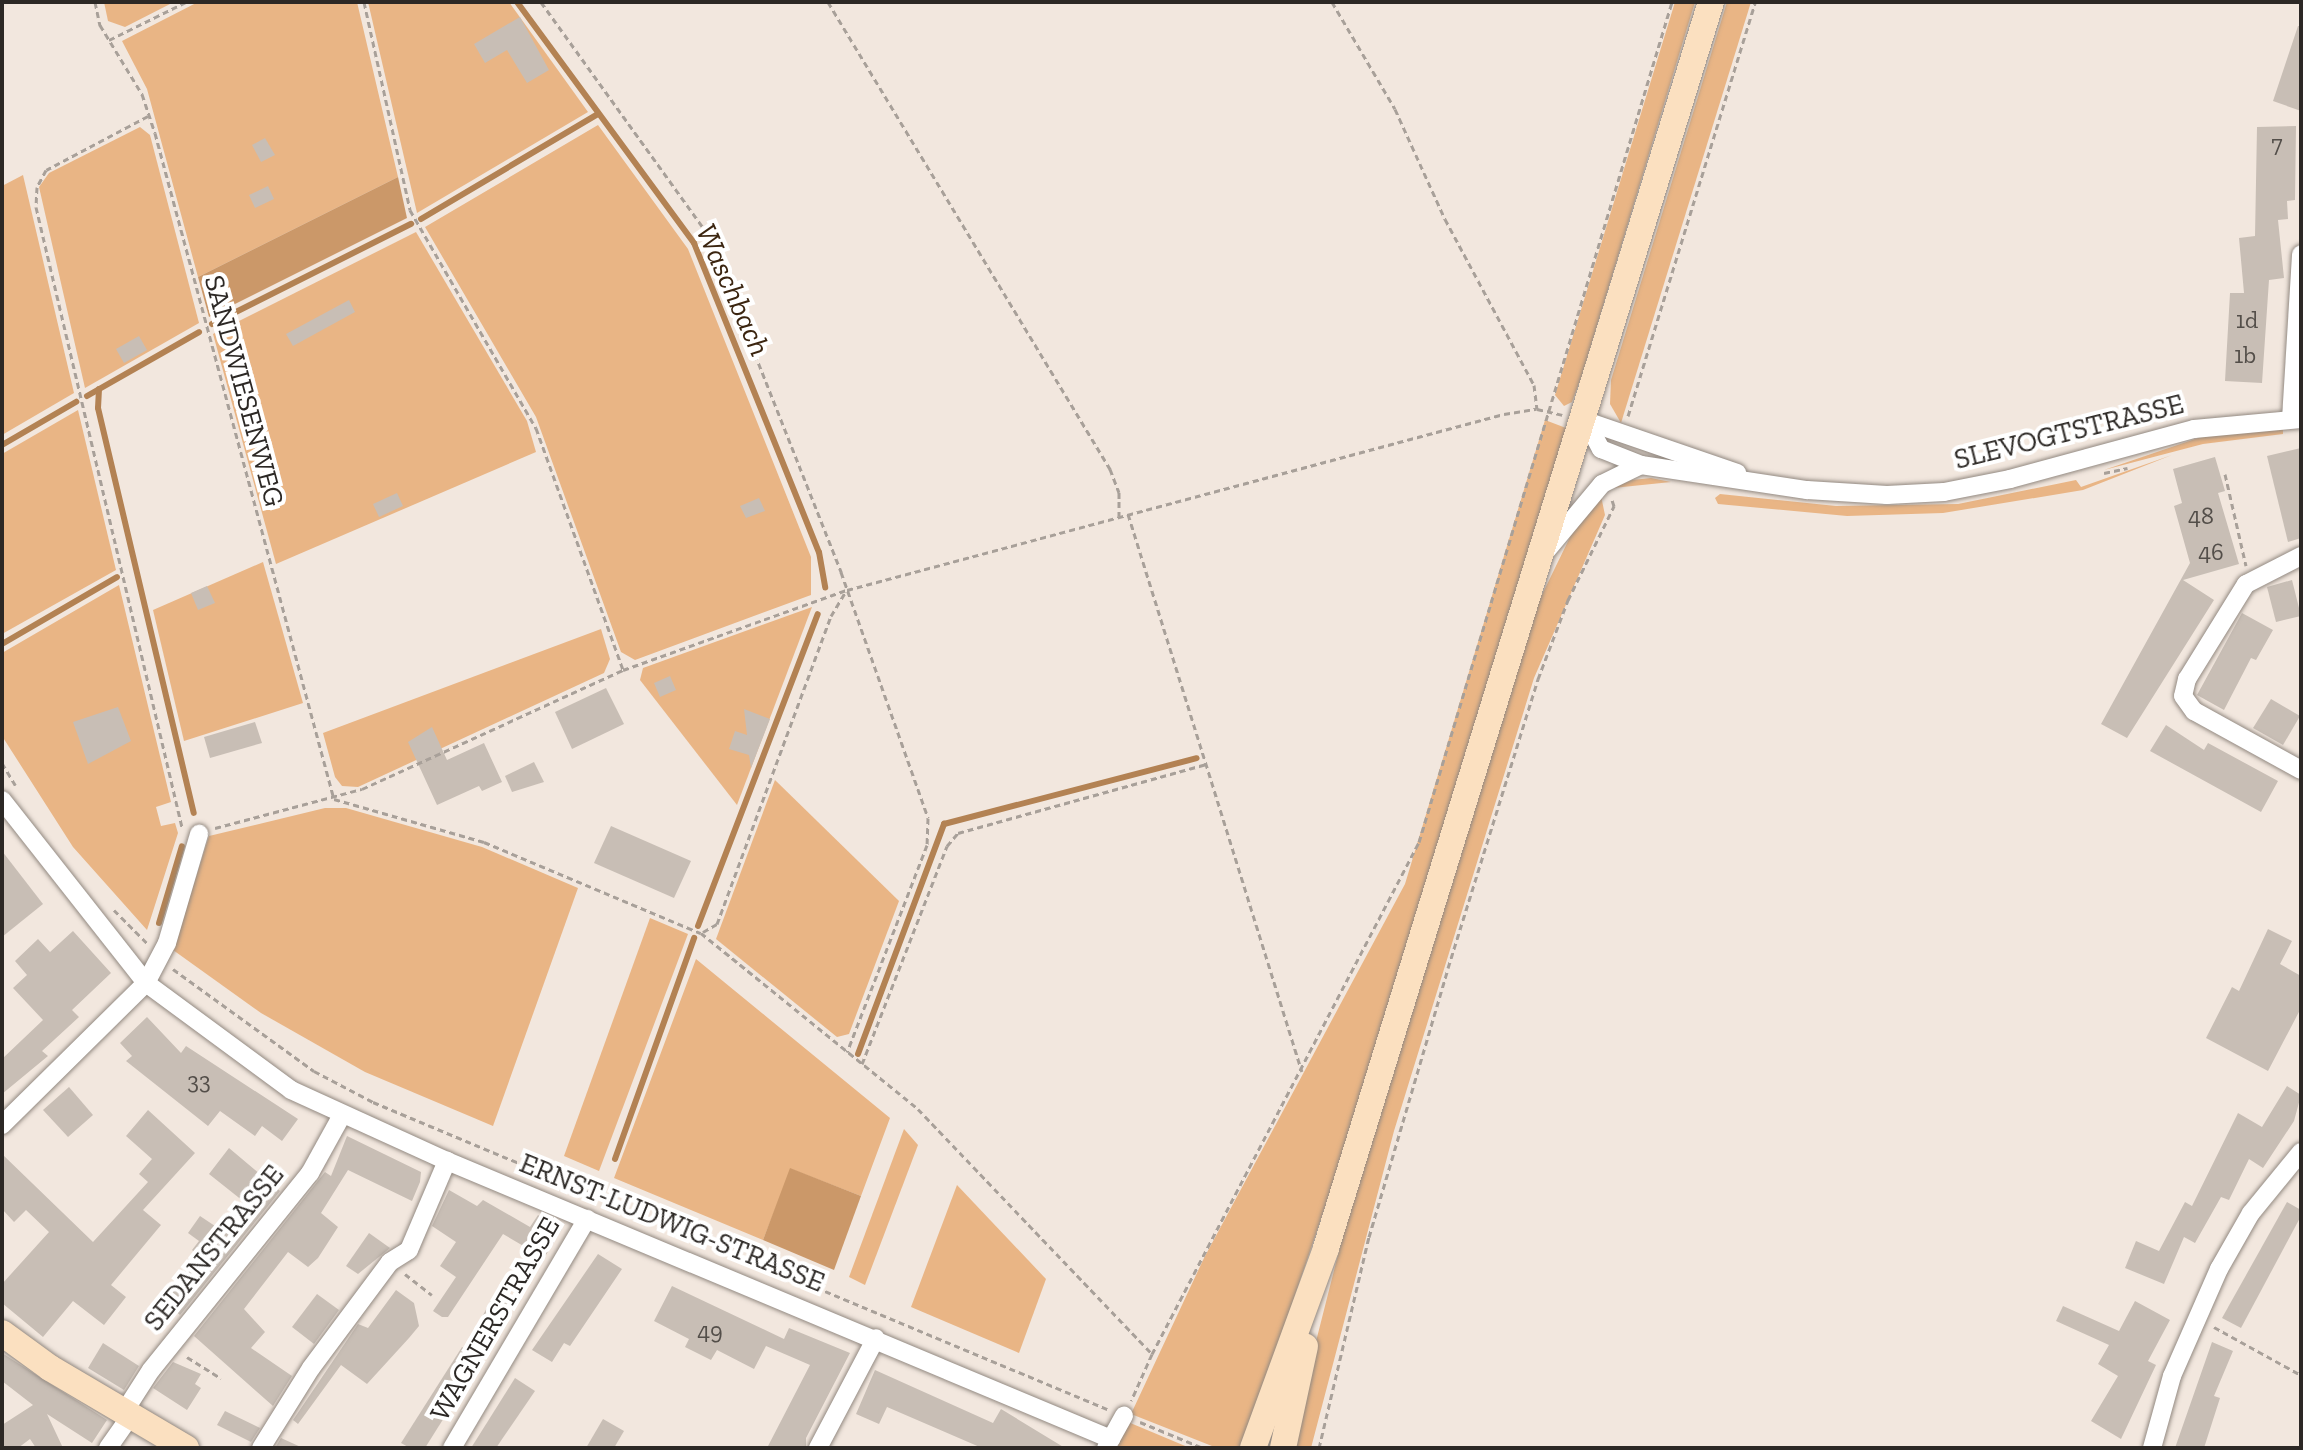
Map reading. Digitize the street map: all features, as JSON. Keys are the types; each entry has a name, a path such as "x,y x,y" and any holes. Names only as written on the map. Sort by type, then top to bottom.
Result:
{"street":[{"path":"1253,1448 1326,1248 1586,421 1711,2"},
{"path":"2296,419 2301,254"},
{"name":"SLEVOGTSTRASSE","path":"1586,421 1601,449 1641,465 1848,494 1924,493 2065,465 2194,429 2296,419"},
{"name":"SLEVOGTSTRASSE","path":"1586,421 1697,456 1755,481"},
{"path":"1542,557 1602,484 1641,465"},
{"path":"2301,556 2249,581 2187,679 2183,696 2194,711 2301,770"},
{"name":"ERNST-LUDWIG-STRASSE","path":"10,796 146,983 291,1090 447,1161 876,1338 1108,1443"},
{"path":"2,1125 146,983 160,957 199,834"},
{"name":"SEDANSTRASSE","path":"108,1448 170,1347 310,1173 342,1115"},
{"path":"2152,1448 2172,1376 2196,1317 2251,1213 2301,1152"},
{"path":"261,1448 390,1262 409,1250 447,1161"},
{"name":"WAGNERSTRASSE","path":"452,1448 587,1219"},
{"path":"1283,1448 1326,1248"},
{"path":"2,1333 127,1414 186,1448"},
{"path":"818,1448 876,1338"},
{"path":"1108,1443 1124,1416"}],"path":[{"name":"SANDWIESENWEG","path":"95,2 109,40 142,94 334,799"},
{"path":"109,40 186,2"},
{"path":"364,2 410,210 536,428 623,670"},
{"path":"541,2 707,233 847,590 929,828 847,1052"},
{"path":"828,2 1110,469 1119,492 1119,516"},
{"path":"1332,2 1395,109 1445,219 1534,385 1537,409"},
{"path":"1124,1416 1152,1354 1302,1072 1419,842 1672,2"},
{"path":"1625,423 1755,2"},
{"path":"148,116 46,170 37,187 36,207 183,830 199,834 334,799 623,670 847,590 1119,516 1537,409 1547,411"},
{"path":"2065,465 2111,474 2134,465"},
{"path":"2225,474 2249,581"},
{"path":"1319,1448 1398,1132 1538,679 1568,600 1614,506 1607,489"},
{"path":"1128,514 1302,1072"},
{"path":"701,933 717,924 825,630 847,590"},
{"path":"2,763 10,796"},
{"path":"862,1064 947,846 958,833 1206,764"},
{"path":"334,799 484,842 701,933 918,1109 1152,1354"},
{"path":"109,905 160,957 224,1011 314,1071 373,1102 1203,1448"},
{"path":"390,1262 432,1295"},
{"path":"2196,1317 2301,1375"},
{"path":"170,1347 221,1378"}],"shaded area":[{"path":"104,2 174,2 125,27 108,21"},
{"path":"198,2 357,2 398,177 198,277 147,89 122,41"},
{"path":"368,2 509,2 588,112 417,213"},
{"path":"1675,2 1695,2 1582,375 1572,402 1564,406 1555,395"},
{"path":"1727,2 1751,2 1621,423 1610,404 1611,380"},
{"path":"598,125 688,249 811,557 811,595 635,660 621,652 536,417 425,227"},
{"path":"140,127 150,135 199,323 85,388 39,187 49,173"},
{"path":"23,175 74,393 2,435 2,186"},
{"path":"398,177 407,218 209,317 198,277"},
{"path":"416,232 527,421 536,452 276,564 213,334"},
{"path":"78,410 116,570 2,634 2,454"},
{"path":"1545,420 1566,428 1375,1060 1243,1448 1217,1448 1131,1414 1204,1258 1405,884"},
{"path":"2283,428 2283,434 2203,444 2104,470 2201,437"},
{"path":"2172,455 2083,490 1943,513 1847,516 1718,504 1715,498 1720,494 1836,506 1958,504 2076,480 2081,487"},
{"path":"1651,478 1671,482 1613,488 1632,480"},
{"path":"1601,496 1605,515 1534,678 1394,1131 1311,1448 1289,1448 1344,1231 1535,609 1573,531"},
{"path":"263,562 303,703 184,741 153,610"},
{"path":"119,585 171,802 156,807 161,826 175,823 178,833 147,930 73,847 2,736 2,653"},
{"path":"812,607 737,805 640,680 643,668"},
{"path":"601,629 610,659 604,673 358,787 342,786 335,777 323,733"},
{"path":"775,780 899,901 849,1034 837,1037 716,939"},
{"path":"325,808 346,808 482,847 578,888 493,1126 365,1072 261,1013 173,950 209,836"},
{"path":"650,918 688,934 599,1171 564,1156"},
{"path":"696,959 890,1118 861,1196 791,1169 763,1240 614,1178"},
{"path":"904,1129 918,1145 865,1285 849,1277"},
{"path":"790,1168 861,1196 834,1270 763,1240"},
{"path":"957,1185 1046,1279 1019,1353 911,1307"},
{"path":"1128,1422 1190,1448 1113,1448"}],"building":[{"path":"520,17 549,70 527,83 507,50 485,63 474,44"},
{"path":"2298,26 2301,26 2301,111 2273,101"},
{"path":"2296,126 2295,200 2287,201 2288,219 2278,220 2284,278 2269,280 2262,383 2225,381 2230,293 2244,293 2239,238 2255,236 2257,127"},
{"path":"265,138 275,155 261,162 252,145"},
{"path":"268,186 274,199 255,208 249,195"},
{"path":"349,300 355,312 293,346 286,334"},
{"path":"139,336 147,350 124,363 116,349"},
{"path":"2301,448 2301,538 2288,542 2267,456"},
{"path":"2215,457 2225,491 2218,493 2239,564 2183,580 2214,600 2127,738 2101,724 2190,563 2174,506 2182,503 2173,469"},
{"path":"397,493 403,506 379,517 373,504"},
{"path":"759,498 765,511 746,518 740,506"},
{"path":"2292,580 2301,616 2276,622 2267,587"},
{"path":"207,586 215,603 198,610 191,593"},
{"path":"2242,613 2273,630 2256,660 2251,658 2224,710 2197,695"},
{"path":"670,676 676,690 660,697 654,683"},
{"path":"606,688 624,724 572,749 555,712"},
{"path":"2271,699 2300,716 2283,745 2253,728"},
{"path":"118,707 131,741 88,764 73,722"},
{"path":"744,709 770,719 751,768 749,755 729,749 735,731 747,735"},
{"path":"255,722 262,743 210,758 204,737"},
{"path":"2166,725 2204,750 2208,743 2278,781 2261,812 2150,751"},
{"path":"432,727 447,760 484,743 502,782 482,791 479,786 437,805 408,742"},
{"path":"534,762 544,782 512,792 505,776"},
{"path":"611,826 691,861 674,898 594,863"},
{"path":"2,851 43,904 2,937"},
{"path":"2268,929 2292,941 2280,964 2301,976 2301,1008 2268,1071 2206,1038 2232,987 2239,991"},
{"path":"73,931 111,973 72,1010 79,1017 42,1051 48,1056 2,1094 2,1059 43,1020 13,988 27,975 15,961 38,939 50,952"},
{"path":"147,1017 181,1053 186,1046 298,1119 282,1141 262,1126 255,1136 220,1111 208,1126 126,1061 132,1056 120,1043"},
{"path":"2287,1086 2301,1095 2294,1121 2263,1168 2249,1159 2229,1200 2221,1197 2195,1243 2184,1237 2164,1284 2125,1268 2136,1241 2159,1251 2185,1202 2192,1206 2238,1113 2262,1127"},
{"path":"69,1087 93,1115 68,1137 43,1110"},
{"path":"148,1110 195,1153 143,1210 161,1225 111,1285 126,1297 104,1325 73,1301 43,1337 2,1303 2,1284 49,1232 26,1210 14,1222 2,1209 2,1154 93,1242 148,1182 139,1174 152,1159 126,1136"},
{"path":"347,1136 421,1172 420,1182 412,1201 348,1170 321,1213 338,1227 318,1258 308,1267 288,1252 244,1309 265,1332 251,1348 292,1376 273,1406 194,1336 325,1172 331,1176"},
{"path":"229,1148 280,1191 180,1315 162,1300 198,1255 192,1250 199,1241 188,1233 200,1216 221,1230 243,1201 209,1174"},
{"path":"449,1190 477,1206 483,1200 530,1227 538,1215 562,1229 544,1258 503,1234 448,1317 442,1317 433,1311 456,1277 440,1266 456,1242 432,1226"},
{"path":"2287,1202 2301,1210 2301,1216 2241,1328 2222,1318"},
{"path":"369,1233 390,1248 358,1274 346,1266"},
{"path":"598,1254 622,1269 570,1346 564,1343 552,1362 532,1350"},
{"path":"672,1286 784,1339 789,1328 850,1353 806,1438 806,1448 767,1448 810,1365 766,1346 754,1369 717,1350 711,1360 685,1347 689,1339 654,1321"},
{"path":"396,1290 414,1303 419,1326 367,1384 341,1365 298,1424 293,1420 358,1324 368,1328"},
{"path":"497,1290 516,1303 498,1335 478,1324"},
{"path":"317,1294 339,1310 314,1344 292,1327"},
{"path":"2135,1301 2170,1320 2148,1361 2156,1365 2121,1439 2091,1421 2118,1376 2098,1364 2109,1345 2056,1321 2063,1306 2119,1331"},
{"path":"2212,1342 2233,1351 2214,1396 2220,1398 2204,1448 2175,1448"},
{"path":"103,1343 139,1366 124,1390 88,1368"},
{"path":"462,1347 481,1359 425,1448 410,1448 401,1443"},
{"path":"2,1353 107,1420 92,1443 47,1414 63,1448 36,1448 30,1439 18,1448 2,1448 2,1425 33,1405 2,1381"},
{"path":"173,1362 201,1374 195,1384 201,1388 187,1410 153,1388"},
{"path":"875,1370 993,1423 1001,1409 1065,1448 982,1448 887,1407 879,1424 856,1414"},
{"path":"515,1378 535,1391 496,1448 471,1448"},
{"path":"225,1411 260,1428 251,1442 217,1425"},
{"path":"603,1419 624,1431 614,1448 586,1448"},
{"path":"281,1438 303,1448 275,1448"}],"waterway":[{"name":"Waschbach","path":"517,2 694,243 819,552 825,587"},
{"path":"421,219 598,114"},
{"path":"212,324 411,224"},
{"path":"87,396 199,332"},
{"path":"99,389 98,408 194,813"},
{"path":"2,445 76,402"},
{"path":"2,644 117,577"},
{"path":"698,926 818,614"},
{"path":"858,1054 944,824 1197,758"},
{"path":"159,923 182,846"},
{"path":"615,1159 694,938"}]}
